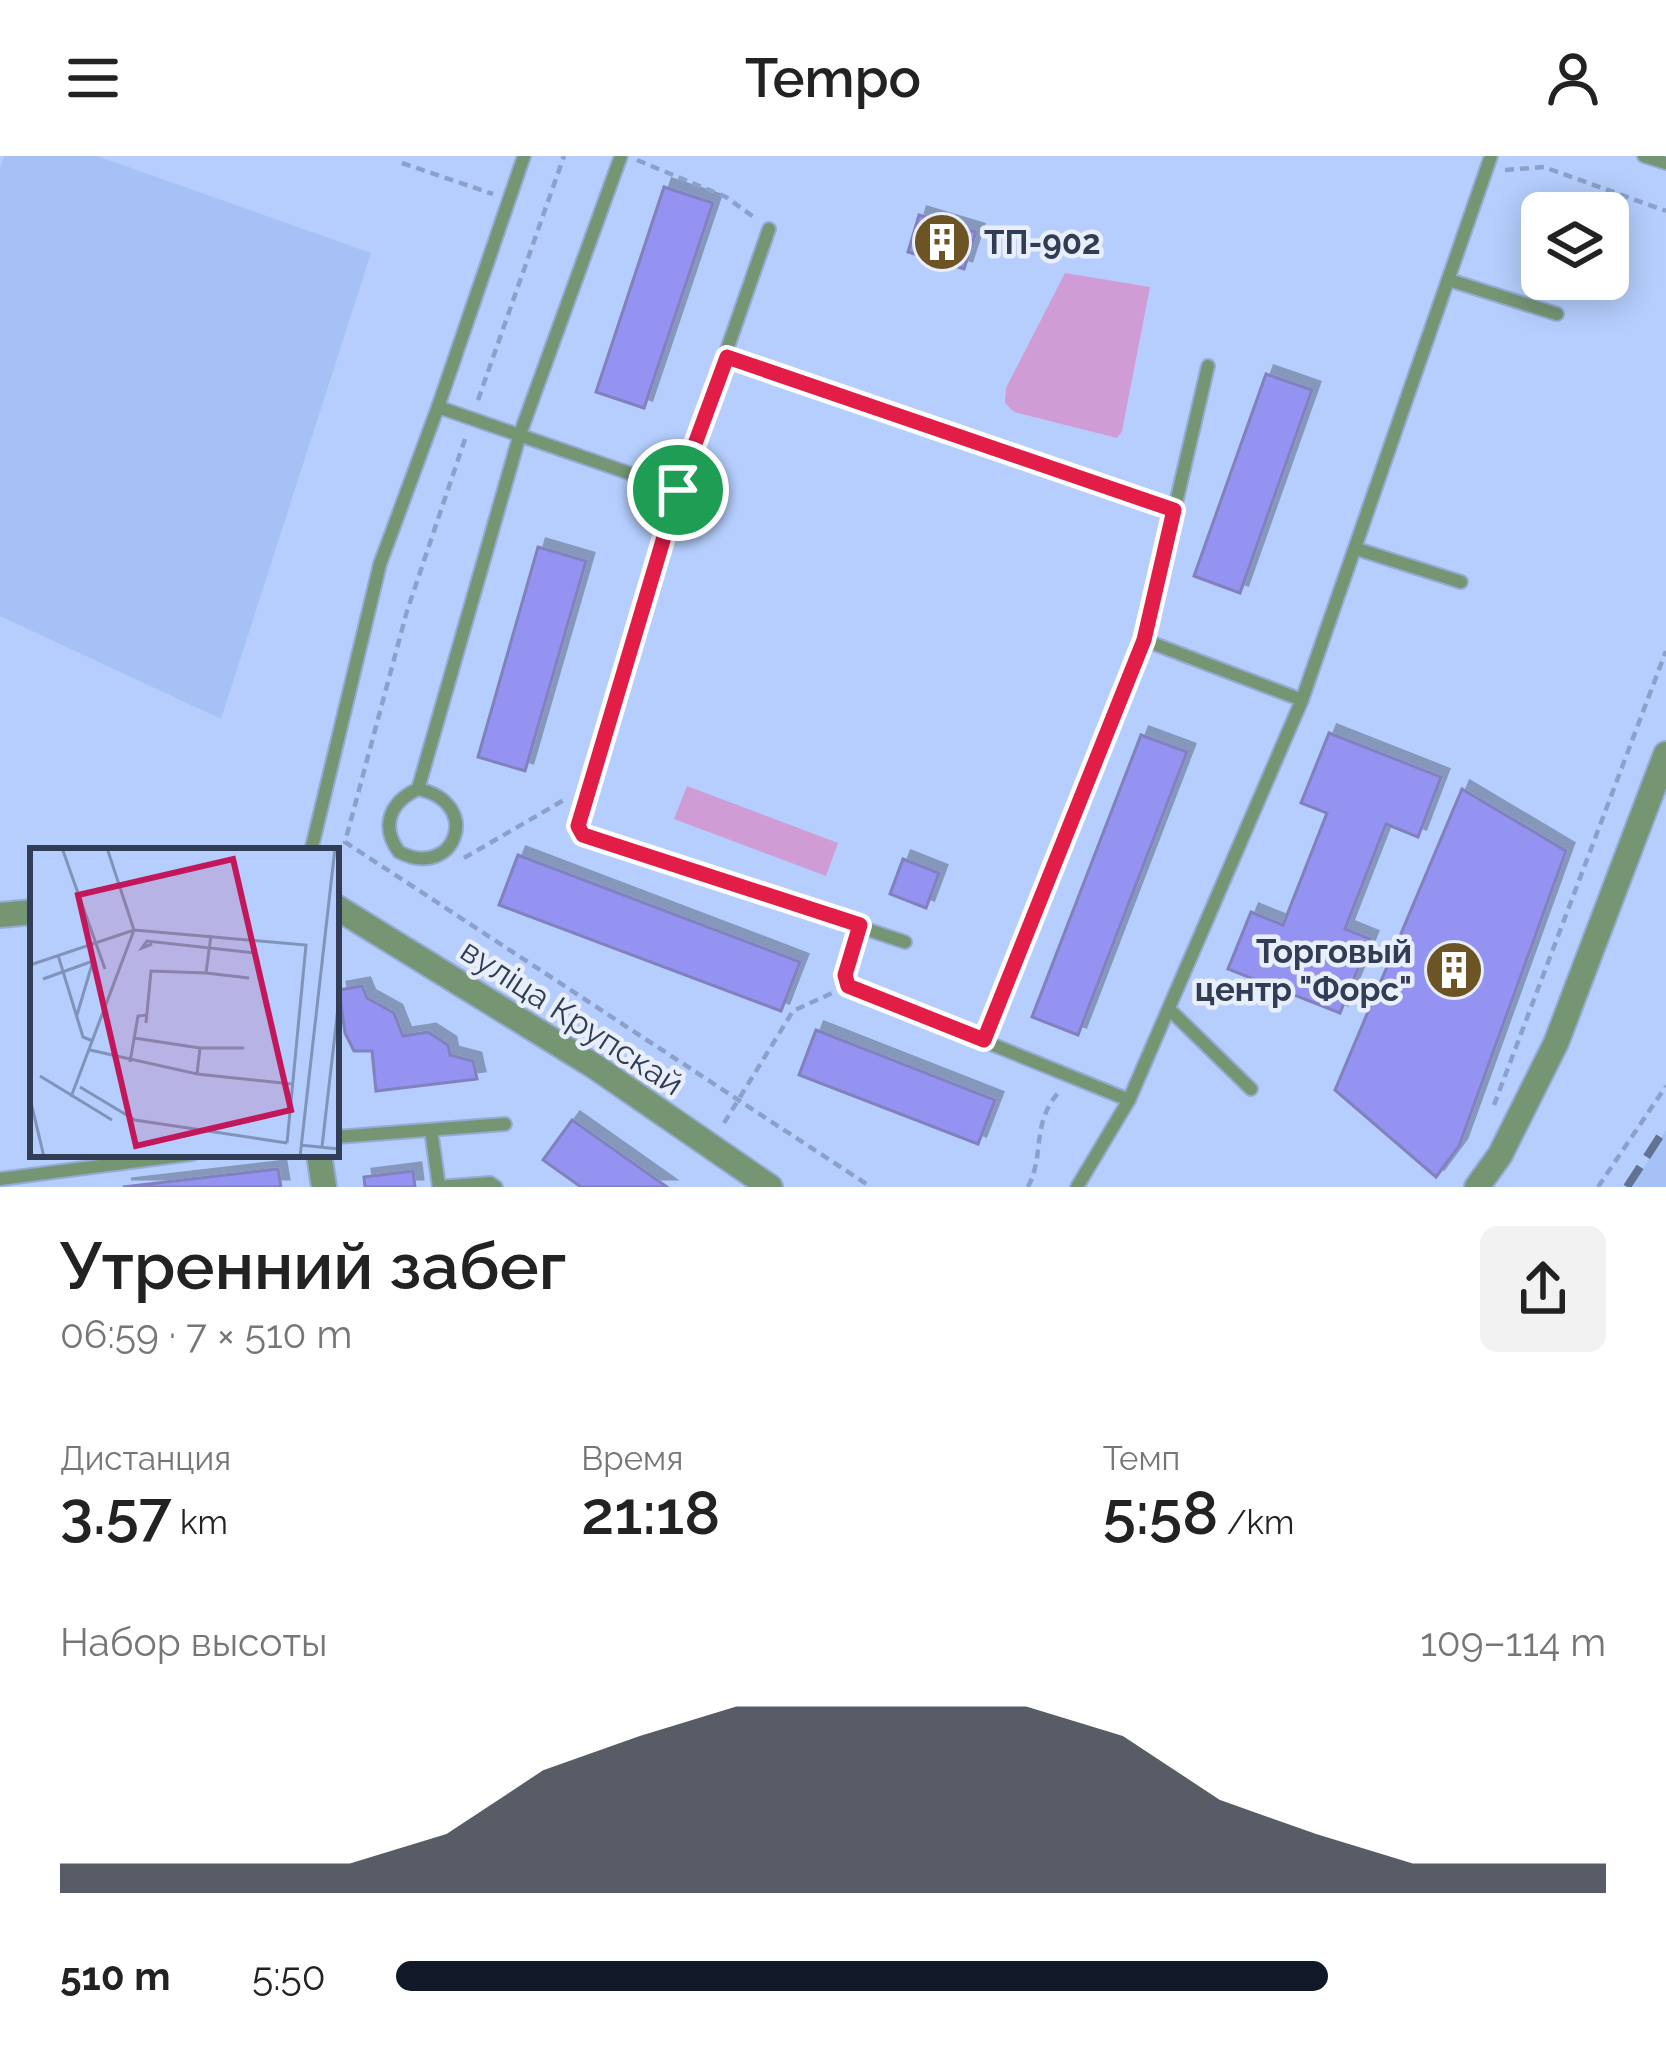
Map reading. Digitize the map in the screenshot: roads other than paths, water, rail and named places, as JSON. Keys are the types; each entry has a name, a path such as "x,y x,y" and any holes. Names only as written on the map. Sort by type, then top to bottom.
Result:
{"street":[{"path":"1477,1187 1500,1155 1556,1042 1666,754"},
{"name":"вуліца Крупскай","path":"339,909 594,1066 770,1187"},
{"path":"0,914 30,911"},
{"path":"319,1157 324,1187"}],"lane":[{"path":"312,848 380,564 524,156"},
{"path":"418,789 445,799 457,818 450,847 426,860 400,852 388,831 389,816 397,802 418,789 520,434 624,156"},
{"path":"1644,156 1666,164"},
{"path":"1077,1187 1129,1100 1302,700 1489,160"},
{"path":"770,229 678,490 579,816 583,835 904,941"},
{"path":"1449,280 1557,314"},
{"path":"984,1040 1144,640 1208,366"},
{"path":"438,407 678,490"},
{"path":"1357,549 1461,582"},
{"path":"1144,640 1302,700"},
{"path":"860,925 845,975 848,986 1129,1100"},
{"path":"1169,1010 1251,1089"},
{"path":"339,1137 505,1124"},
{"path":"431,1130 439,1187 490,1183 496,1187"},
{"path":"0,1179 169,1157"}],"railway":[{"path":"1627,1187 1666,1127"}],"place":[{"name":"ТП-902","path":"942,242"},
{"name":"Торговый центр \"Форс\"","path":"1454,970"}]}
